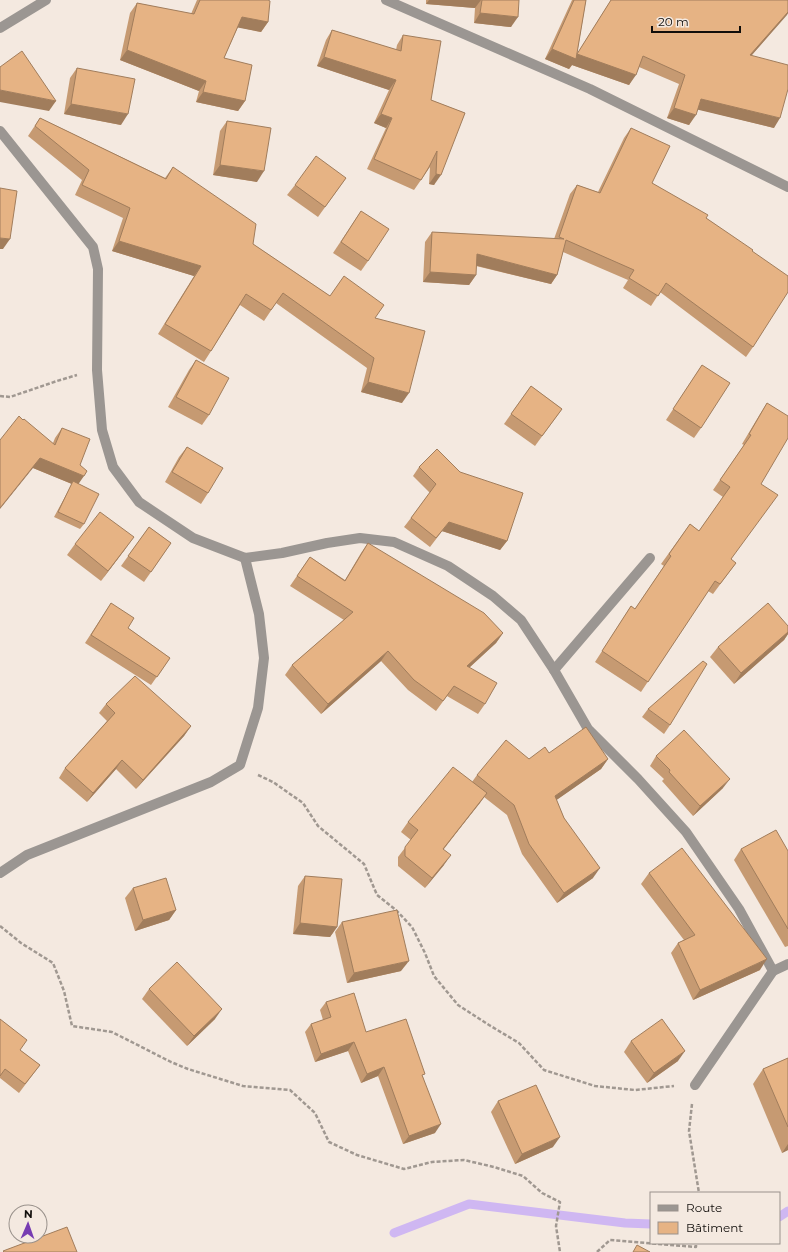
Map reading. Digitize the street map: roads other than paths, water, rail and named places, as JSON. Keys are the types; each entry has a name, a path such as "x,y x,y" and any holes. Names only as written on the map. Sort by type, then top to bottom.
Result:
{"street":[{"path":"0,28 46,0"},
{"path":"386,0 590,89 788,187"},
{"path":"0,131 93,247 98,269 97,370 102,430 114,467 139,502 193,538 245,558 282,553 327,543 360,538 394,542 448,566 493,596 521,620 554,670 588,729 638,779 686,832 739,909 773,971"},
{"path":"0,873 27,855 211,782 240,765 258,708 264,658 259,614 245,558"},
{"path":"554,670 650,558"},
{"path":"695,1084 773,971 788,964"}],"waterway":[{"path":"394,1233 469,1204 625,1223 650,1224"},
{"path":"780,1216 788,1211"}]}
